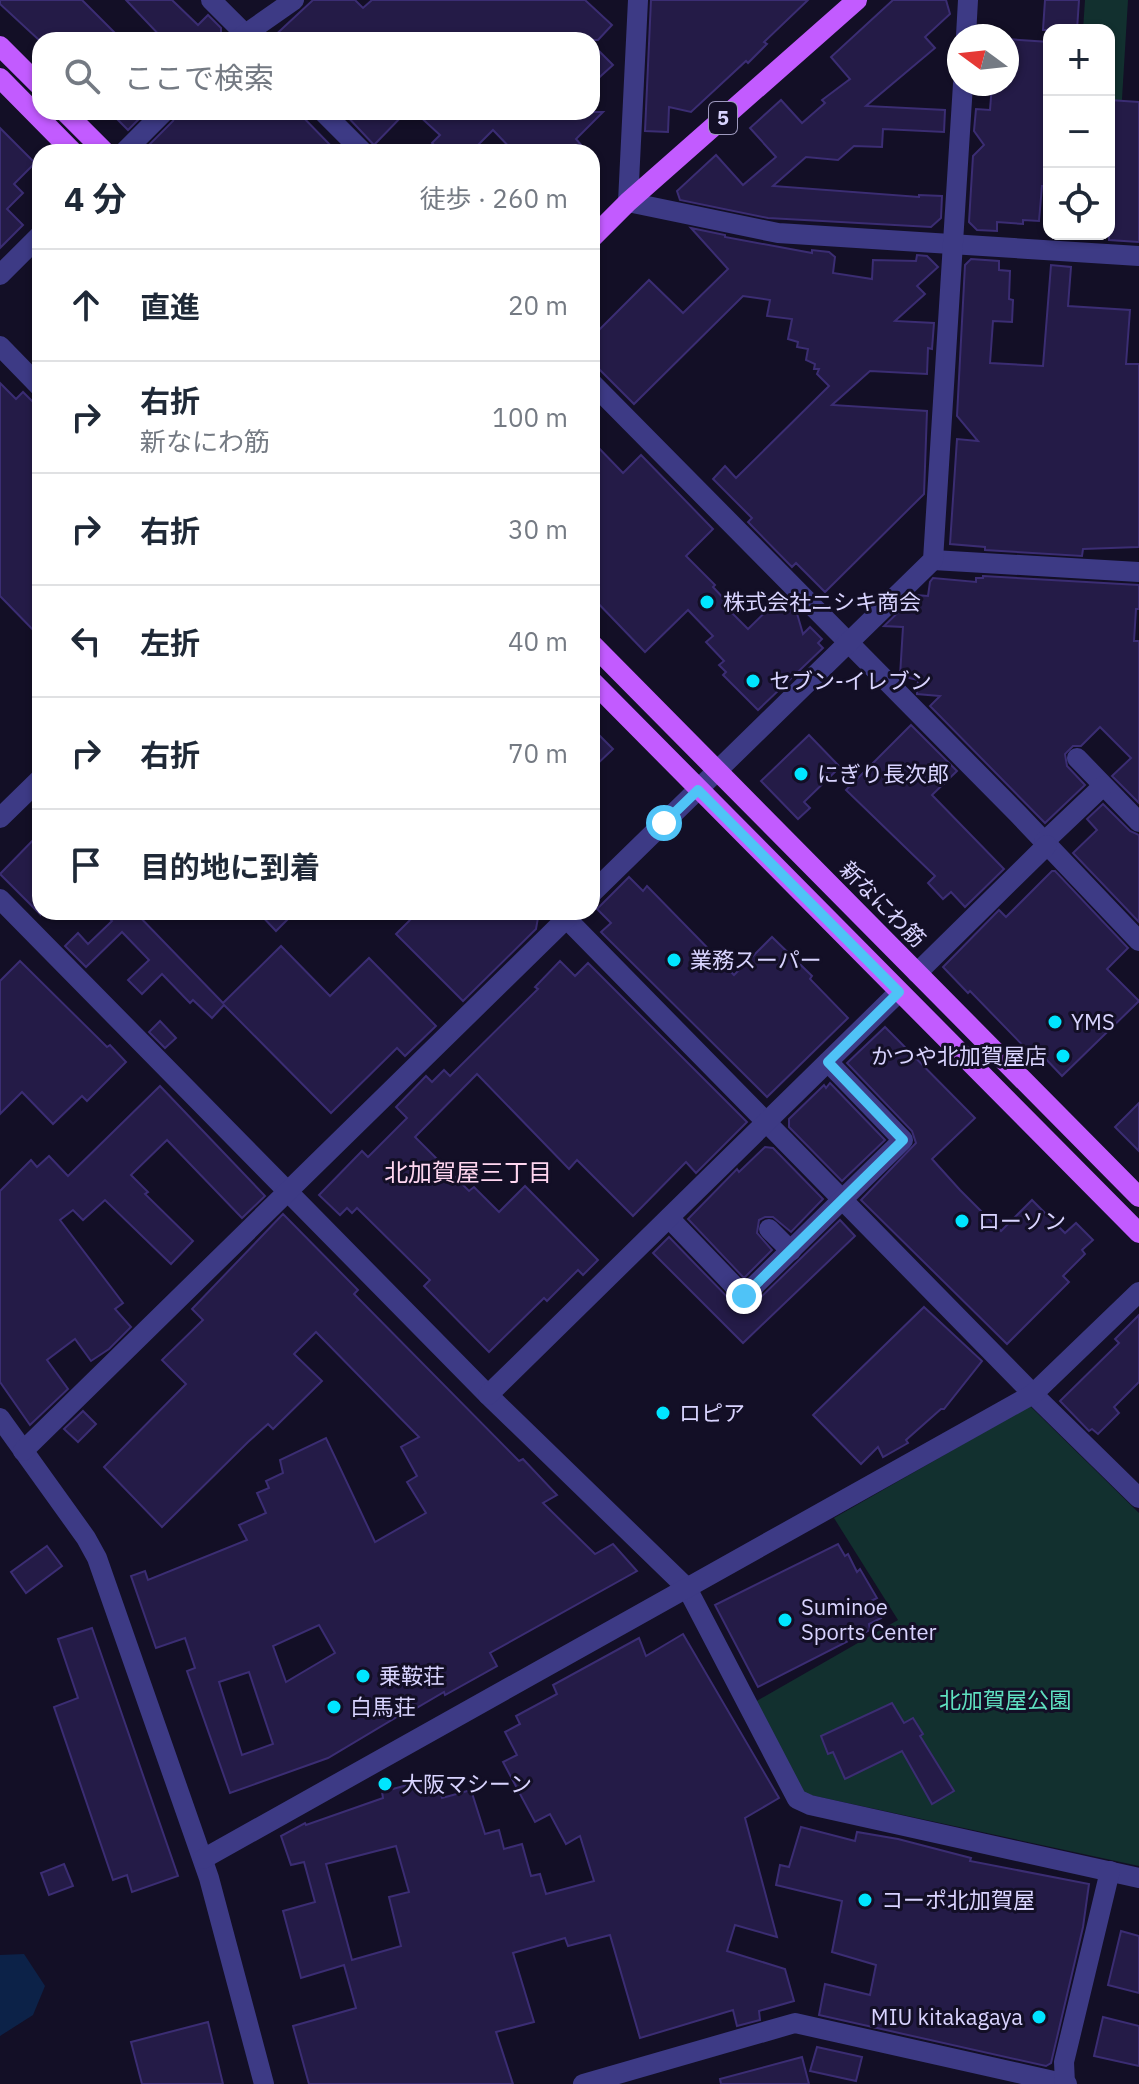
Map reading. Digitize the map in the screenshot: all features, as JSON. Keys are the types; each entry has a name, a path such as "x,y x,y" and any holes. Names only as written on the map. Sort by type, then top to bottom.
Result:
{"main road":[{"name":"5","path":"600,230 857,0"},
{"path":"0,46 32,78"},
{"path":"0,78 32,110"},
{"path":"41,120 65,144"},
{"path":"73,120 97,144"},
{"name":"新なにわ筋","path":"600,652 1139,1197"},
{"path":"600,689 1139,1233"}],"street":[{"path":"211,0 239,32"},
{"path":"252,32 294,0"},
{"path":"638,0 628,202 778,233 1139,256"},
{"path":"967,24 968,0"},
{"path":"600,885 933,560 962,96"},
{"path":"132,144 156,120"},
{"path":"331,120 355,144"},
{"path":"0,275 32,243"},
{"path":"0,346 32,379"},
{"path":"600,391 1139,941"},
{"path":"933,560 1139,572"},
{"path":"1077,758 1139,822"},
{"path":"917,973 1103,786"},
{"path":"0,818 32,787"},
{"path":"0,899 488,1395 687,1588 797,1799 810,1805 1139,1878"},
{"path":"23,1451 289,1193 561,920"},
{"path":"573,920 766,1122 1139,1498"},
{"path":"488,1395 899,992"},
{"path":"669,1218 744,1296 791,1251 903,1140 828,1062"},
{"path":"769,1229 791,1251"},
{"path":"203,1859 1033,1394 1139,1292"},
{"path":"0,1418 97,1558 203,1859 264,2084"},
{"path":"583,2084 795,2023 1066,2084 1064,2062 1110,1871"}],"green space":[{"path":"1085,0 1128,0 1121,115 1115,115 1115,24 1083,24"},
{"name":"北加賀屋公園","path":"1030,1406 1139,1513 1139,1866 801,1793 755,1702 898,1620 834,1518"}],"water":[{"path":"24,1954 45,1986 33,2015 0,2036 0,1955"}],"building":[{"path":"0,0 82,0 114,32 32,34 0,4"},
{"path":"126,0 172,0 198,25 208,15 221,28 221,32 156,32"},
{"path":"313,0 355,0 363,8 372,0 585,0 612,25 600,38 600,32 279,32"},
{"path":"651,0 808,0 764,42 767,44 748,63 746,61 691,112 669,107 668,132 645,131"},
{"path":"893,0 946,0 950,14 925,37 935,48 866,106 945,110 944,132 883,129 882,147 854,146 838,160 806,157 773,186 942,196 941,218 931,227 768,218 680,200 677,191 716,155 743,185 776,157 750,128 781,100 802,123 825,103 822,100 850,79 831,57"},
{"path":"1045,0 1079,0 1077,24 1043,24"},
{"path":"1019,40 1043,42 1043,186 1039,221 1023,220 1023,224 997,222 997,231 977,230 969,222 973,156 984,145 974,131 976,109 990,110 991,96 1019,96"},
{"path":"600,52 613,65 600,77"},
{"path":"1115,100 1139,102 1139,242 1109,240 1115,240"},
{"path":"118,120 138,120 128,130"},
{"path":"306,120 329,144 150,144 173,121"},
{"path":"351,120 398,120 375,144"},
{"path":"424,120 595,120 576,139 580,144 506,144 493,130 479,144 433,144 440,135"},
{"path":"0,128 32,160 32,166 14,184 23,193 7,209 23,225 0,248"},
{"path":"691,228 812,253 812,250 829,252 835,257 833,273 872,279 873,260 916,261 917,255 927,256 938,267 917,286 925,294 895,321 934,323 932,349 928,348 927,374 870,371 832,405 927,411 924,494 825,592 796,563 792,567 748,522 752,518 713,479 725,466 736,478 829,386 817,374 819,369 814,369 815,364 806,360 808,349 797,347 798,342 788,339 792,319 767,316 770,300 743,296 634,404 600,370 600,329 649,280 683,313 728,269"},
{"path":"971,259 999,261 999,270 1010,271 1012,322 993,321 990,363 1043,366 1051,265 1071,267 1068,306 1130,310 1126,364 1139,364 1139,547 1083,549 1082,556 985,550 985,547 950,544 957,439 978,441 957,416 965,265"},
{"path":"0,383 16,399 23,392 32,401 32,629 0,596"},
{"path":"600,449 623,473 641,455 713,529 686,556 715,585 713,587 726,601 723,604 748,629 782,596 796,610 803,634 810,627 822,639 818,643 823,648 758,710 723,675 726,672 719,665 724,661 706,642 713,636 688,610 645,652 600,605"},
{"path":"933,578 976,582 976,578 1139,585 1134,641 1139,641 1139,803 1112,776 1131,758 1100,727 1081,746 1073,746 1065,754 1067,766 1085,785 1045,823 930,706 940,696 917,694 918,680 900,676 903,627 884,626 916,595 928,596"},
{"path":"911,725 957,771 932,795 1004,869 965,907 951,892 943,899 928,883 935,876 846,790"},
{"name":"にぎり長次郎","path":"809,735 840,767 804,802 810,808 798,819 761,781"},
{"path":"600,736 613,749 600,761"},
{"path":"1103,804 1130,831 1139,835 1139,922 1073,853 1097,830 1087,819"},
{"path":"32,841 32,906 0,874"},
{"path":"1052,871 1128,948 1107,969 1139,1001 1062,1076 1043,1056 1038,1061 943,967 999,910 1006,917"},
{"path":"629,877 643,891 647,886 734,975 772,937 812,976 810,979 848,1018 767,1097 601,932 611,923 600,912 600,906"},
{"path":"143,920 223,1003 281,946 330,996 369,958 436,1026 405,1056 397,1048 331,1113 224,1005 212,1018 193,1000 190,1003 162,974 142,994 128,980 149,960 122,932 86,967 65,946 78,933 88,944 112,921"},
{"path":"266,920 287,920 276,931"},
{"path":"410,920 538,920 536,929 463,1001 396,934"},
{"path":"20,961 126,1062 87,1101 82,1096 53,1124 22,1092 0,1114 0,981"},
{"path":"560,961 575,976 588,963 747,1122 696,1173 686,1162 633,1216 577,1160 569,1169 477,1074 415,1137 469,1191 474,1187 499,1212 525,1186 598,1260 583,1275 578,1270 547,1301 544,1298 489,1352 424,1286 430,1280 357,1208 352,1213 347,1208 340,1215 319,1195 362,1151 368,1157 407,1118 396,1107 426,1076 432,1082 444,1070 450,1076 538,989 535,987"},
{"path":"160,1021 176,1038 165,1048 149,1032"},
{"path":"885,1027 975,1118 932,1159 960,1190 1001,1231 1032,1200 1065,1233 1076,1223 1093,1240 1082,1250 1085,1254 1063,1276 1069,1282 1007,1344 861,1200 916,1143 912,1131 847,1063"},
{"path":"830,1083 885,1140 842,1181 789,1127 789,1119 824,1085 826,1088"},
{"path":"160,1086 265,1196 242,1218 167,1140 131,1175 148,1192 145,1194 193,1241 171,1264 105,1200 83,1220 73,1210 60,1220 123,1303 115,1309 131,1327 109,1349 91,1361 75,1339 47,1360 68,1389 30,1425 0,1382 0,1191 31,1160 37,1167 49,1156 68,1176"},
{"path":"1139,1103 1139,1151 1115,1127"},
{"path":"765,1147 773,1148 823,1199 791,1232 773,1217 759,1220 757,1233 772,1250 744,1278 688,1219 737,1169 739,1172"},
{"path":"283,1214 358,1290 354,1294 519,1461 523,1459 557,1495 543,1503 595,1554 613,1544 637,1571 490,1653 497,1666 445,1695 444,1692 412,1708 328,1758 230,1793 187,1671 195,1668 185,1638 156,1648 131,1576 145,1571 148,1580 247,1540 239,1525 266,1513 257,1493 269,1488 266,1481 283,1473 280,1460 326,1438 375,1542 426,1513 407,1482 417,1476 401,1447 419,1437 316,1332 294,1354 322,1381 273,1429 268,1424 248,1442 162,1527 104,1467 186,1384 162,1360 203,1320 192,1309","holes":["319,1625 335,1653 286,1682 273,1646","249,1672 273,1744 242,1755 219,1682"]},
{"path":"840,1220 855,1236 743,1343 653,1253 669,1237 735,1305 746,1309"},
{"path":"924,1307 982,1361 944,1409 906,1440 908,1443 883,1457 878,1447 861,1464 813,1415"},
{"path":"1139,1315 1139,1382 1114,1407 1119,1413 1098,1434 1092,1429 1089,1431 1060,1401 1119,1343 1115,1339"},
{"path":"83,1411 96,1424 78,1442 64,1429"},
{"path":"838,1544 845,1556 848,1554 857,1572 860,1569 877,1598 871,1601 881,1618 869,1624 870,1630 758,1687 715,1605"},
{"path":"47,1546 62,1566 26,1593 11,1572"},
{"path":"92,1628 178,1876 132,1892 127,1875 113,1880 54,1707 78,1698 58,1639"},
{"path":"683,1634 779,1798 745,1818 777,1937 735,1925 727,1951 785,1969 794,2001 759,2011 760,2020 737,2026 733,2010 640,2038 610,1935 568,1946 565,1938 513,1953 534,2022 496,2032 513,2084 309,2084 293,2026 356,2008 344,1965 301,1978 283,1911 315,1902 304,1862 291,1865 281,1836 305,1823 383,1798 382,1792 436,1777 442,1798 471,1790 485,1834 499,1830 504,1849 522,1844 531,1876 540,1874 546,1894 594,1881 580,1836 566,1844 550,1814 535,1822 503,1762 517,1755 505,1732 520,1724 516,1716 557,1694 553,1685 639,1638 646,1656","holes":["396,1846 409,1892 389,1897 401,1946 352,1960 326,1864"]},
{"path":"892,1703 904,1723 913,1718 923,1734 920,1736 954,1791 932,1804 902,1751 845,1779 833,1752 828,1754 821,1736"},
{"path":"801,1827 855,1841 857,1832 898,1839 971,1858 970,1861 1089,1884 1083,1927 1051,2063 1046,2066 819,2015 825,1984 870,1995 876,1965 832,1952 842,1901 776,1885 780,1865 789,1867"},
{"path":"64,1864 73,1886 49,1895 41,1873"},
{"path":"1121,1931 1139,1936 1139,1993 1108,1985"},
{"path":"1103,2017 1139,2026 1139,2066 1094,2056"},
{"path":"208,2022 223,2084 142,2084 131,2042"},
{"path":"817,2047 862,2057 856,2081 810,2071"},
{"path":"802,2057 809,2084 721,2084 720,2079"}],"place":[{"name":"株式会社ニシキ商会","path":"707,602"},
{"name":"セブン-イレブン","path":"753,681"},
{"name":"にぎり長次郎","path":"801,774"},
{"name":"業務スーパー","path":"674,960"},
{"name":"YMS","path":"1055,1022"},
{"name":"かつや北加賀屋店","path":"1063,1056"},
{"name":"ローソン","path":"962,1221"},
{"name":"ロピア","path":"663,1413"},
{"name":"Suminoe Sports Center","path":"785,1620"},
{"name":"乗鞍荘","path":"363,1676"},
{"name":"白馬荘","path":"334,1707"},
{"name":"大阪マシーン","path":"385,1784"},
{"name":"コーポ北加賀屋","path":"865,1900"},
{"name":"MIU kitakagaya","path":"1039,2017"}],"district":[{"name":"北加賀屋三丁目","path":"468,1173"}],"route":[{"path":"664,823 698,790 899,992 828,1062 903,1140 744,1296"}]}
